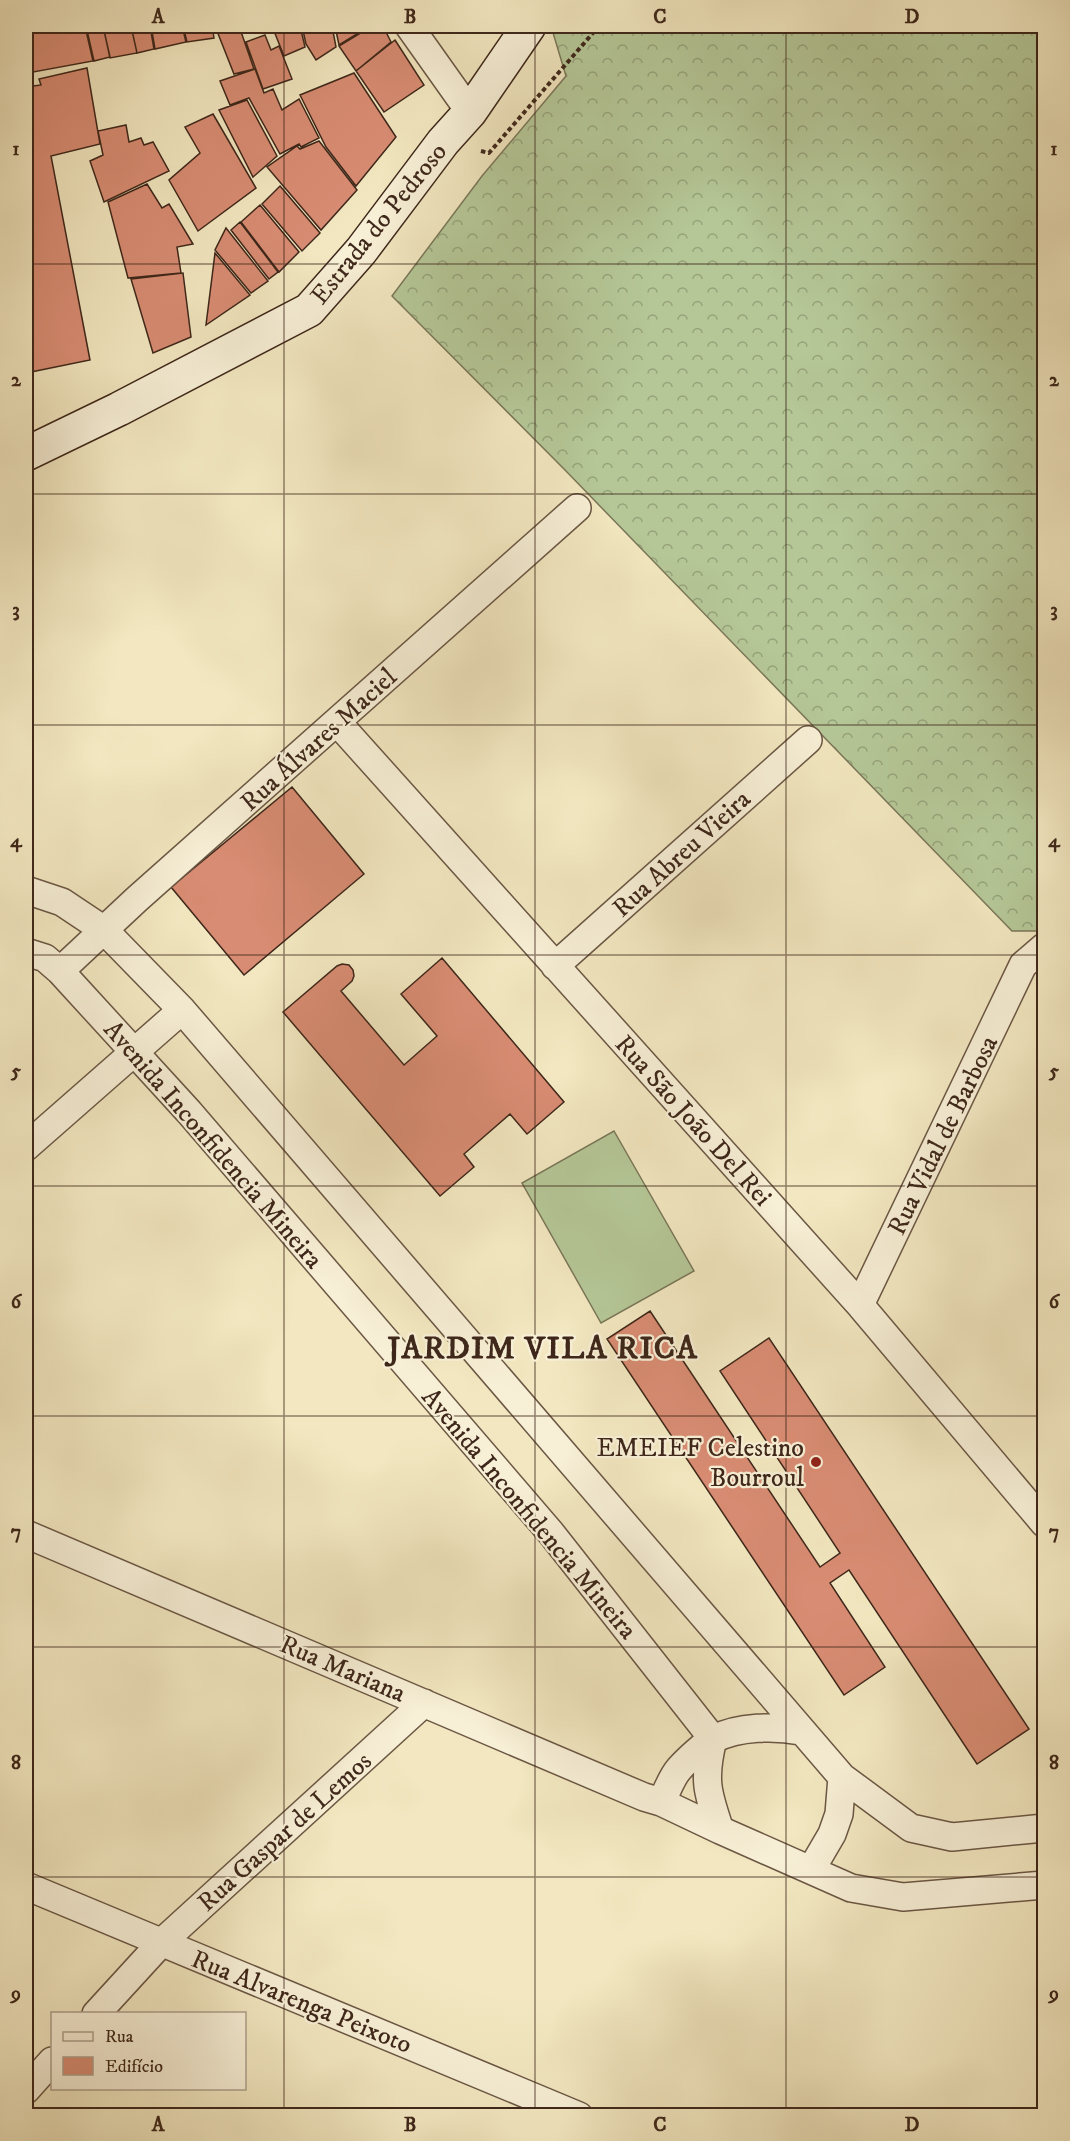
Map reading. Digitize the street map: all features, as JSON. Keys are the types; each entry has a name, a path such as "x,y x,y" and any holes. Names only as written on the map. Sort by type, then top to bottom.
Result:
{"main road":[{"name":"Estrada do Pedroso","path":"470,112 515,26"},
{"name":"Estrada do Pedroso","path":"26,454 119,409 309,310 361,251 442,142 470,112 529,26"},
{"name":"Estrada do Pedroso","path":"26,431 119,409"}],"street":[{"path":"409,26 470,112"},
{"name":"Rua Álvares Maciel","path":"60,971 137,899 577,508"},
{"name":"Rua São João Del Rei","path":"337,722 860,1305 1044,1523"},
{"name":"Rua Abreu Vieira","path":"555,966 808,741"},
{"path":"26,890 62,902 104,930 182,1010 842,1777 911,1828 952,1837 1044,1828"},
{"name":"Rua Vidal de Barbosa","path":"860,1305 1023,965 1044,947"},
{"name":"Avenida Inconfidencia Mineira","path":"26,952 45,958 60,971 220,1148 551,1533 713,1739"},
{"path":"26,1147 182,1010"},
{"name":"Rua Mariana","path":"26,1534 644,1797 662,1802 720,1830"},
{"name":"Rua Gaspar de Lemos","path":"97,2012 161,1943 424,1703"},
{"path":"662,1802 678,1770 713,1739 740,1731 768,1727 801,1731"},
{"path":"713,1739 706,1766 708,1797 720,1830 851,1888 903,1897 1044,1885"},
{"path":"811,1870 832,1834 839,1814 842,1777"},
{"name":"Rua Alvarenga Peixoto","path":"26,1886 579,2115"},
{"path":"26,2090 51,2062"}],"path":[{"path":"442,142 489,153 599,26"}],"green space":[{"path":"551,26 1044,26 1044,931 1012,931 565,470 392,296 482,176 566,76"},
{"path":"614,1131 694,1271 601,1323 522,1183"}],"building":[{"path":"26,26 85,26 93,61 28,73"},
{"path":"86,26 103,26 110,57 94,61"},
{"path":"103,26 131,26 137,53 110,58"},
{"path":"131,26 150,26 154,49 137,53"},
{"path":"151,26 182,26 186,42 155,49"},
{"path":"183,26 212,26 214,38 187,42"},
{"path":"215,26 239,26 254,69 234,74"},
{"path":"272,26 300,26 305,47 284,56"},
{"path":"302,26 332,26 336,47 316,60 306,44"},
{"path":"335,26 370,26 339,45"},
{"path":"372,26 383,26 391,42 356,71 339,46"},
{"path":"265,35 271,50 279,46 292,79 263,89 246,42"},
{"path":"395,40 424,85 384,112 356,71"},
{"path":"87,68 100,144 51,156 90,360 26,373 26,87 41,85 39,79"},
{"path":"255,69 264,93 273,89 282,110 299,99 319,138 301,147 299,144 280,154 249,98 230,105 220,81"},
{"path":"354,73 396,137 356,186 326,147 300,95"},
{"path":"247,100 277,156 253,177 219,110"},
{"path":"213,114 256,188 198,231 169,180 200,153 185,127"},
{"path":"126,125 129,142 141,138 144,145 153,142 169,171 104,202 90,161 103,155 98,131"},
{"path":"319,141 357,190 321,230 267,167 297,146 300,149"},
{"path":"147,184 162,208 169,204 193,244 177,247 181,273 128,278 108,202"},
{"path":"280,186 320,233 302,251 262,204"},
{"path":"260,205 299,252 279,272 241,222"},
{"path":"240,222 278,272 269,279 231,230"},
{"path":"226,228 268,281 251,293 215,250"},
{"path":"215,253 250,295 206,325"},
{"path":"183,273 191,337 153,353 131,279"},
{"path":"292,787 364,874 244,975 171,887"},
{"path":"442,958 564,1102 527,1134 510,1114 464,1154 474,1167 440,1196 283,1012 337,966 349,965 354,976 341,991 404,1065 437,1036 401,994"},
{"name":"EMEIEF Celestino Bourroul","path":"650,1311 820,1567 840,1553 720,1371 769,1338 1029,1729 977,1764 849,1570 830,1583 885,1667 844,1695 607,1339"}],"place":[{"name":"EMEIEF Celestino Bourroul","path":"816,1462"}],"district":[{"name":"JARDIM VILA RICA","path":"543,1347"}]}
